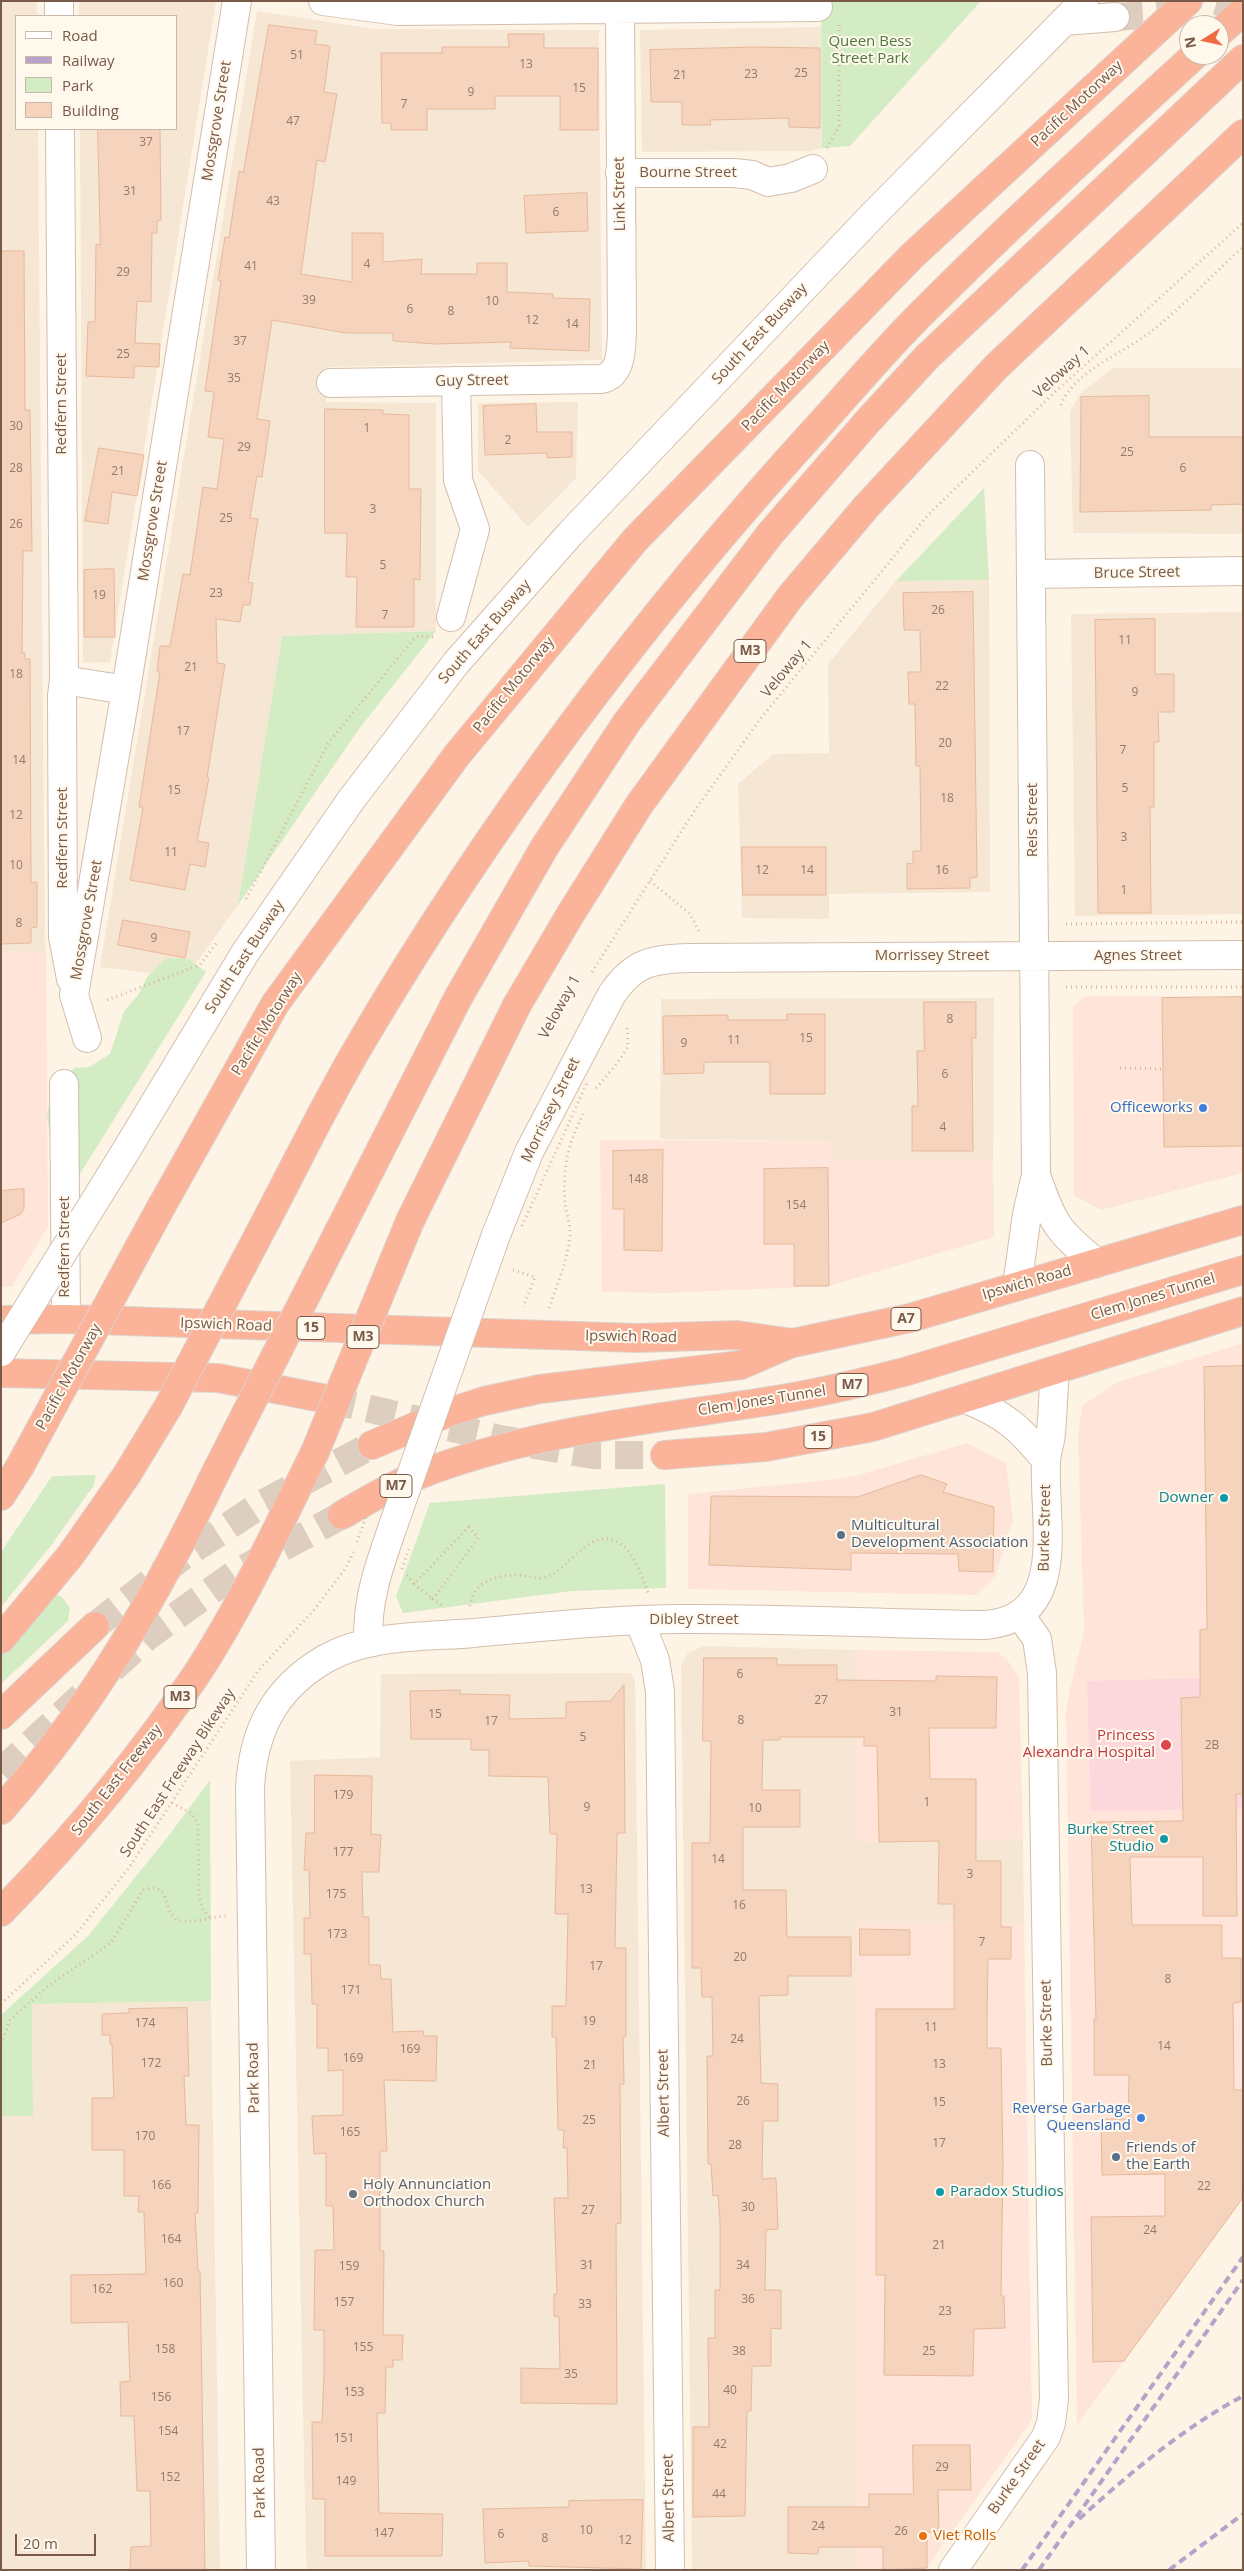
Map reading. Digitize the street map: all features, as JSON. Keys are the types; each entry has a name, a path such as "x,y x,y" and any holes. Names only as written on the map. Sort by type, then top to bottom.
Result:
{"highway":[{"name":"Pacific Motorway","path":"1,1496 19,1468 160,1209 275,1004 457,755 635,540 913,255 1188,1"},
{"path":"1229,24 1243,12"},
{"path":"1,1810 39,1768 93,1694 151,1602 458,998 544,848 628,722 770,534 868,421 927,357 1243,59"},
{"path":"1,1639 70,1556 126,1476 168,1407 357,1048 448,901 582,712 699,562 775,473 925,310 1067,172 1184,65"},
{"name":"South East Freeway","path":"1,1912 57,1854 104,1801 149,1742 198,1671 255,1573 315,1452 410,1221 517,1005 570,915 639,805 790,597 866,507 996,367 1243,134"},
{"name":"Ipswich Road","path":"1,1320 66,1319 577,1337 693,1338 737,1335 793,1343 910,1318 1243,1220"},
{"name":"Clem Jones Tunnel","path":"342,1515 414,1477 505,1448 622,1423 765,1402 850,1386 904,1372 1243,1270"},
{"name":"15","path":"665,1455 766,1447 873,1426 1055,1372 1243,1311"},
{"path":"372,1445 447,1413 484,1401 569,1385 741,1365 793,1343"},
{"path":"1,1373 218,1378 327,1400"},
{"path":"1,1715 95,1626"}],"street":[{"path":"59,1 59,15"},
{"name":"Mossgrove Street","path":"88,1038 74,995 126,690 237,1"},
{"path":"323,1 398,10 620,10 829,13"},
{"name":"South East Busway","path":"1,1352 124,1154 245,953 351,800 456,663 584,520 872,216 1084,1"},
{"name":"Link Street","path":"611,375 618,364 621,345 620,10"},
{"path":"1064,21 1115,17"},
{"name":"Redfern Street","path":"60,130 64,680 62,695 63,937 74,995"},
{"name":"Bourne Street","path":"620,173 734,173 752,175 768,182 783,180 813,169"},
{"name":"Guy Street","path":"331,382 601,379 611,375"},
{"path":"451,617 475,529 458,480 456,381"},
{"name":"Reis Street","path":"1017,1286 1027,1214 1036,1175 1030,465"},
{"name":"Bruce Street","path":"1032,574 1243,571"},
{"path":"64,680 126,690"},
{"name":"Agnes Street","path":"1034,956 1243,955"},
{"name":"Morrissey Street","path":"368,1644 372,1588 496,1235 529,1152 549,1111 621,981 638,967 660,959 1034,956"},
{"name":"Redfern Street","path":"64,1084 66,1319"},
{"name":"Reis Street","path":"1036,1175 1053,1220 1070,1241 1097,1263"},
{"name":"Burke Street","path":"953,2570 1046,2437 1051,2423 1054,2399 1042,1673 1037,1639 1020,1615 1033,1603 1040,1592 1046,1572 1046,1460 1051,1434 1055,1372"},
{"path":"966,1399 990,1408 1012,1422 1046,1460"},
{"name":"Dibley Street","path":"368,1644 644,1608 678,1619 985,1625 1003,1623 1020,1615"},
{"name":"Albert Street","path":"644,1608 660,1691 670,2570"},
{"name":"Park Road","path":"261,2570 251,1769 253,1752 262,1726 276,1704 296,1680 325,1659 368,1644"}],"path":[{"path":"813,169 835,136 839,126 829,13"},
{"name":"Veloway 1","path":"589,977 695,810 761,718 928,515 1055,392 1243,223"},
{"path":"1061,405 1065,395 1102,362 1149,333 1243,247"},
{"path":"242,906 329,742 413,640 418,636 434,637 442,633 451,617"},
{"path":"650,881 690,914 699,931 690,958"},
{"path":"1066,924 1243,922"},
{"path":"108,1000 200,965 221,936"},
{"path":"1066,987 1243,986"},
{"path":"591,1097 628,1047 627,1023"},
{"path":"1120,1068 1163,1069"},
{"path":"549,1309 565,1262 570,1236 565,1203 564,1170 570,1142 587,1106"},
{"path":"508,1268 535,1277 523,1308"},
{"path":"414,1584 469,1526 478,1538 433,1599"},
{"path":"469,1609 471,1595 483,1584 502,1575 541,1579 557,1572 596,1540 614,1540 629,1552 641,1572 644,1608"},
{"name":"South East Freeway Bikeway","path":"1,2004 74,1935 128,1869 258,1672 314,1611 346,1568 356,1542"},
{"path":"402,1569 414,1584 450,1612"},
{"path":"172,1804 190,1813 198,1824 199,1897 203,1909 210,1916"},
{"path":"1,2044 10,2020 48,1986 111,1943 143,1890 159,1889 166,1897 169,1910 177,1921 186,1923 210,1916 227,1916"}],"shaded area":[{"path":"1,1 37,1 37,15 15,15 15,130 38,130 45,951 1,952"},
{"path":"79,1 216,1 110,662 83,663 80,130 178,130 178,15 79,15"},
{"path":"257,11 374,29 599,30 602,360 328,367 326,402 436,403 436,631 282,636 238,905 197,962 167,975 100,967"},
{"path":"821,27 822,148 809,151 642,152 640,30"},
{"path":"1113,368 1243,368 1243,534 1073,533 1070,411 1080,394"},
{"path":"578,402 576,478 528,527 478,471 478,403"},
{"path":"989,580 990,892 829,894 829,919 742,918 738,784 773,754 829,753 828,664 896,581"},
{"path":"1243,612 1243,914 1075,916 1071,614"},
{"path":"46,951 48,1227 12,1287 1,1286 1,952"},
{"path":"1086,996 1243,997 1243,1173 1101,1210 1074,1196 1073,1006"},
{"path":"994,998 993,1161 833,1160 832,1141 660,1139 661,999"},
{"path":"600,1140 833,1141 833,1160 993,1161 994,1237 829,1286 666,1293 602,1292"},
{"path":"1243,1343 1243,2198 1077,2425 1066,1708 1084,1630 1078,1433 1083,1405 1118,1382"},
{"path":"967,1443 1006,1463 1013,1520 996,1575 976,1595 688,1589 688,1494 830,1480 859,1475"},
{"path":"704,1646 855,1650 855,1842 1023,1839 1024,1923 856,1922 857,2570 692,2570 681,1664 688,1653"},
{"path":"855,1650 998,1652 1008,1661 1019,1677 1023,1839 855,1842"},
{"path":"631,1673 635,1680 646,2570 308,2570 306,2560 290,1761 380,1757 381,1674"},
{"name":"Princess Alexandra Hospital","path":"1243,1677 1243,1809 1091,1811 1087,1681"},
{"path":"856,1922 1024,1923 1032,2420 925,2570 857,2570"},
{"path":"211,2001 220,2570 1,2570 1,2116 33,2115 32,2004"}],"green space":[{"name":"Queen Bess Street Park","path":"821,1 981,1 850,146 822,148"},
{"path":"984,488 989,580 896,581"},
{"path":"436,631 359,729 238,905 282,636"},
{"path":"166,958 189,959 206,972 78,1177 56,1154 49,1130 47,1114 50,1100 74,1068 89,1067 110,1054 124,1011 139,994 147,977"},
{"path":"96,1475 94,1485 50,1547 1,1607 1,1552 52,1476"},
{"path":"665,1484 666,1588 572,1591 403,1613 396,1596 430,1503"},
{"path":"55,1594 62,1597 70,1608 68,1621 1,1684 1,1655"},
{"path":"210,1780 211,2001 32,2004 33,2116 1,2116 1,2015 88,1936 170,1834"}],"building":[{"path":"269,25 317,31 315,44 330,46 324,92 337,94 325,162 317,160 301,274 352,282 352,233 383,233 383,262 422,259 421,274 477,274 477,263 507,263 507,292 553,294 553,298 590,299 589,351 510,348 511,342 436,344 393,341 393,333 346,333 272,320 257,419 270,421 262,477 257,476 250,518 258,519 248,582 253,583 250,605 243,605 240,622 216,619 217,663 225,664 207,778 209,778 197,841 209,843 205,867 190,864 185,890 130,880 143,807 139,807 160,672 157,672 160,646 170,646 183,574 190,575 203,487 217,489 224,439 208,437 214,392 205,391 221,281 218,280 225,237 229,238 239,171 243,172"},
{"path":"508,34 544,34 544,48 598,48 598,130 560,130 560,96 495,96 495,109 427,109 427,130 391,130 391,123 382,123 381,53 442,53 442,47 509,47"},
{"path":"754,47 820,48 820,128 789,127 789,118 710,120 711,125 682,125 682,102 651,102 650,50"},
{"path":"98,130 160,130 161,220 157,221 157,233 152,233 151,302 137,301 135,343 160,344 159,367 134,366 134,378 86,376 88,322 95,322 96,244 100,245"},
{"path":"587,193 588,231 526,233 524,196"},
{"path":"1,251 24,251 25,410 30,410 32,551 23,551 22,653 25,653 25,659 30,659 31,883 37,882 37,927 31,928 31,943 1,944"},
{"path":"1149,396 1149,437 1243,437 1243,504 1211,505 1211,510 1080,512 1081,397"},
{"path":"536,404 537,432 572,432 572,457 547,458 547,453 485,455 483,406"},
{"path":"325,409 383,410 383,414 409,415 409,489 421,489 420,580 414,579 414,627 356,627 357,577 346,577 347,533 325,533"},
{"path":"99,448 144,455 137,496 112,492 108,524 85,521"},
{"path":"114,569 115,637 84,637 84,570"},
{"path":"973,592 977,877 970,878 970,888 907,889 907,863 913,864 913,851 921,851 920,766 916,766 915,704 909,704 908,672 921,672 920,630 904,630 903,593"},
{"path":"1155,619 1155,674 1174,674 1174,712 1158,712 1159,742 1154,742 1154,807 1150,807 1151,913 1098,913 1095,620"},
{"path":"742,847 826,847 826,895 743,895"},
{"path":"123,920 190,932 185,958 118,945"},
{"name":"Officeworks","path":"1243,997 1243,1146 1164,1147 1162,998"},
{"path":"924,1002 976,1002 976,1038 972,1038 973,1151 912,1151 912,1106 918,1106 917,1051 924,1051"},
{"path":"787,1014 825,1014 825,1094 770,1094 770,1062 704,1062 704,1073 664,1074 663,1016 728,1015 728,1020 787,1020"},
{"path":"663,1150 662,1251 624,1250 624,1209 613,1209 613,1151"},
{"path":"828,1168 829,1286 794,1286 794,1244 764,1244 764,1169"},
{"path":"24,1189 24,1209 21,1214 1,1223 1,1191"},
{"path":"1243,1366 1243,1794 1236,1794 1237,1916 1203,1916 1203,1857 1130,1857 1132,1925 1222,1925 1222,1958 1241,1958 1241,2002 1233,2003 1234,2090 1243,2090 1242,2199 1124,2361 1093,2362 1091,2217 1165,2216 1165,2174 1102,2175 1101,2119 1128,2119 1129,2075 1094,2075 1094,2019 1096,2019 1091,1822 1183,1821 1181,1698 1200,1697 1200,1630 1207,1629 1204,1367"},
{"path":"921,1475 947,1484 943,1492 994,1507 993,1572 959,1571 958,1554 851,1553 851,1570 709,1565 711,1496 857,1497"},
{"path":"704,1658 777,1658 777,1665 837,1665 837,1680 936,1681 936,1676 997,1677 996,1728 929,1728 930,1779 976,1779 976,1861 1001,1861 1001,1927 1011,1927 1011,1959 988,1959 987,2020 987,2048 1001,2048 1003,2165 1001,2296 1004,2296 1005,2328 974,2329 973,2376 884,2375 885,2275 876,2275 876,2009 954,2009 954,1904 938,1904 939,1841 879,1842 877,1746 864,1746 864,1737 780,1737 780,1740 763,1740 762,1790 800,1790 800,1827 743,1827 743,1890 786,1890 787,1937 851,1937 851,1976 788,1976 788,1995 759,1996 761,2083 778,2084 778,2121 763,2121 762,2179 776,2178 778,2229 766,2230 765,2290 781,2290 781,2329 771,2328 771,2366 752,2366 751,2411 747,2411 745,2516 693,2517 693,2427 709,2427 708,2338 715,2338 715,2290 720,2290 718,2195 713,2196 711,2164 708,2164 707,2056 713,2056 712,1997 702,1997 701,1968 692,1968 692,1843 710,1843 711,1741 703,1741"},
{"path":"624,1685 625,1833 617,1833 615,1948 626,1948 626,2037 623,2037 624,2084 620,2084 621,2223 616,2224 617,2404 521,2403 521,2368 560,2369 559,2317 554,2316 554,2294 557,2294 554,2198 568,2198 567,2148 563,2148 564,2130 558,2130 556,2037 552,2037 552,2006 566,2006 568,1914 555,1914 557,1834 550,1834 548,1777 489,1776 489,1750 471,1750 471,1739 411,1739 410,1691 460,1690 460,1694 510,1695 509,1719 566,1718 566,1702 610,1701"},
{"path":"315,1775 372,1776 371,1834 381,1835 379,1872 362,1872 363,1917 369,1917 369,1965 380,1965 381,1979 391,1979 393,2032 423,2031 424,2036 437,2036 436,2081 384,2080 387,2151 380,2151 380,2251 384,2251 383,2335 403,2335 402,2360 393,2360 393,2367 386,2367 385,2413 377,2413 379,2513 443,2514 442,2556 325,2556 325,2499 313,2499 312,2422 322,2422 324,2373 324,2330 314,2330 315,2250 334,2250 333,2206 326,2206 326,2153 314,2154 312,2116 343,2115 343,2070 328,2071 328,2048 317,2048 317,2004 312,2004 311,1954 304,1954 304,1918 310,1918 309,1870 304,1870 306,1833 314,1833"},
{"path":"860,1929 910,1930 910,1955 860,1955"},
{"path":"187,2008 189,2076 184,2076 186,2125 199,2125 198,2213 195,2213 198,2271 200,2271 205,2570 130,2570 131,2547 151,2546 150,2491 137,2491 134,2416 121,2416 120,2382 130,2381 128,2322 71,2323 71,2275 146,2274 144,2212 138,2212 139,2196 124,2196 124,2150 92,2150 92,2098 114,2098 112,2044 110,2044 110,2035 102,2035 102,2014 129,2013 129,2009"},
{"path":"913,2445 970,2445 971,2490 938,2490 939,2532 927,2532 927,2568 883,2570 883,2547 819,2547 818,2554 788,2553 788,2507 869,2507 869,2494 913,2494"},
{"path":"643,2500 641,2569 529,2566 529,2561 485,2563 483,2509 569,2507 569,2501"}],"tunnel":[{"path":"1217,1 1243,9"},
{"path":"1115,17 1159,14 1189,5"},
{"path":"327,1399 500,1439 593,1455 665,1455"},
{"path":"95,1626 183,1556 260,1505 372,1445"},
{"path":"112,1669 148,1636 236,1573 342,1515"},
{"path":"1,1772 82,1696"}],"railway":[{"path":"1022,2570 1243,2257"},
{"path":"1039,2570 1243,2280"},
{"path":"1079,2519 1158,2452 1199,2422 1243,2396"},
{"path":"1169,2570 1243,2514"}],"place":[{"name":"Officeworks","path":"1203,1108"},
{"name":"Downer","path":"1224,1498"},
{"name":"Multicultural Development Association","path":"841,1535"},
{"name":"Princess Alexandra Hospital","path":"1166,1745"},
{"name":"Burke Street Studio","path":"1164,1839"},
{"name":"Reverse Garbage Queensland","path":"1141,2118"},
{"name":"Friends of the Earth","path":"1116,2157"},
{"name":"Paradox Studios","path":"940,2192"},
{"name":"Holy Annunciation Orthodox Church","path":"353,2194"},
{"name":"Viet Rolls","path":"923,2536"}]}
